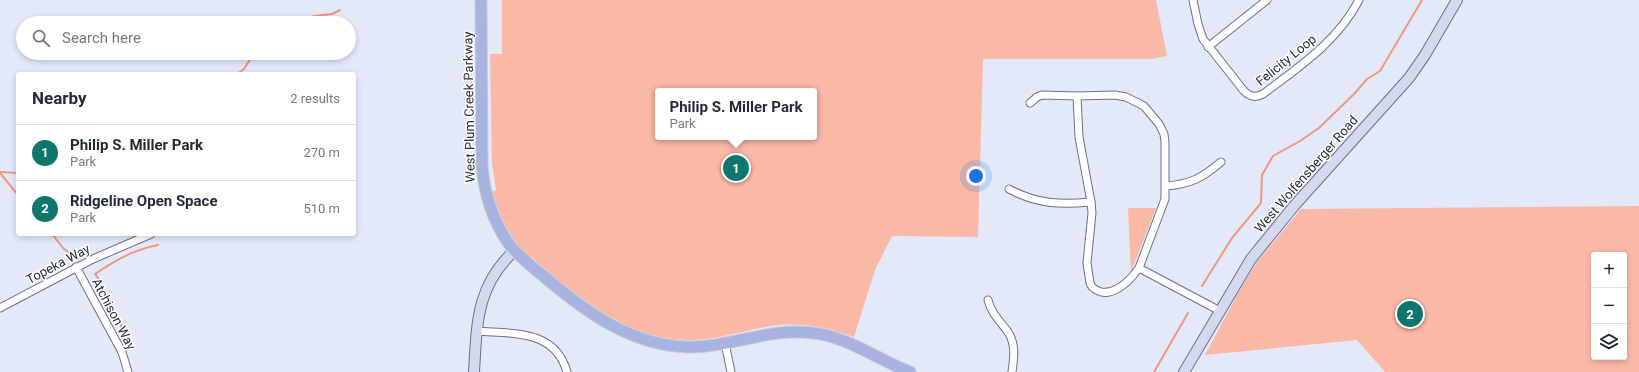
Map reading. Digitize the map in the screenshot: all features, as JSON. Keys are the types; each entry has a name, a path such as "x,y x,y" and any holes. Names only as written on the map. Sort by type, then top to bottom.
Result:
{"main road":[{"name":"West Plum Creek Parkway","path":"481,0 482,173 486,193 493,215 502,234 515,250 564,294 603,320 628,334 647,341 676,346 700,346 725,343 780,332 813,332 849,342 910,372"},
{"name":"West Wolfensberger Road","path":"1184,372 1206,338 1251,259 1294,206 1408,78 1425,55 1456,0"},
{"path":"474,372 480,309 486,289 495,273 515,250"}],"street":[{"name":"Felicity Loop","path":"1193,0 1200,33 1208,47 1252,97 1260,96 1277,84 1333,38 1353,12 1359,0"},
{"path":"1208,47 1267,0"},
{"path":"1030,103 1037,96 1042,95 1102,95 1126,97 1144,106 1159,124 1164,134 1166,144 1166,186 1162,208 1139,268 1127,283 1114,290 1101,292 1092,287 1089,277 1087,263 1092,213 1079,137 1077,96"},
{"path":"1166,186 1186,184 1200,178 1221,162"},
{"path":"1009,189 1020,195 1045,202 1058,204 1091,202"},
{"name":"Topeka Way","path":"0,308 76,268 146,236"},
{"name":"Atchison Way","path":"76,268 122,352 128,372"},
{"path":"1139,268 1220,311"},
{"path":"988,300 993,313 1008,332 1012,342 1014,355 1012,372"},
{"path":"477,331 526,335 539,339 555,350 564,362 567,372"},
{"path":"725,343 731,372"}],"shaded area":[{"path":"502,0 1156,0 1167,56 1152,59 983,59 978,237 892,236 875,270 854,337 834,330 813,326 781,325 721,337 690,340 670,339 651,335 615,319 582,298 551,274 523,250 515,241 502,217 492,192 496,190 492,164 490,54 502,54"},
{"path":"1639,206 1639,372 1385,372 1357,340 1205,355 1241,288 1257,262 1301,209"},
{"path":"1128,208 1156,208 1131,272"}],"waterway":[{"path":"1202,286 1232,238 1261,203 1262,175 1273,156 1300,141 1319,128 1355,93 1367,79 1380,71 1422,0"},
{"path":"315,16 332,14 340,10"},
{"path":"240,72 244,69 250,60"},
{"path":"0,172 16,173"},
{"path":"0,173 16,193"},
{"path":"54,236 63,248 73,256"},
{"path":"126,336 100,281 95,274 125,256 158,245"},
{"path":"1154,372 1188,313"}],"place":[{"name":"Philip S. Miller Park","path":"736,168"},
{"name":"Ridgeline Open Space","path":"1410,314"}]}
